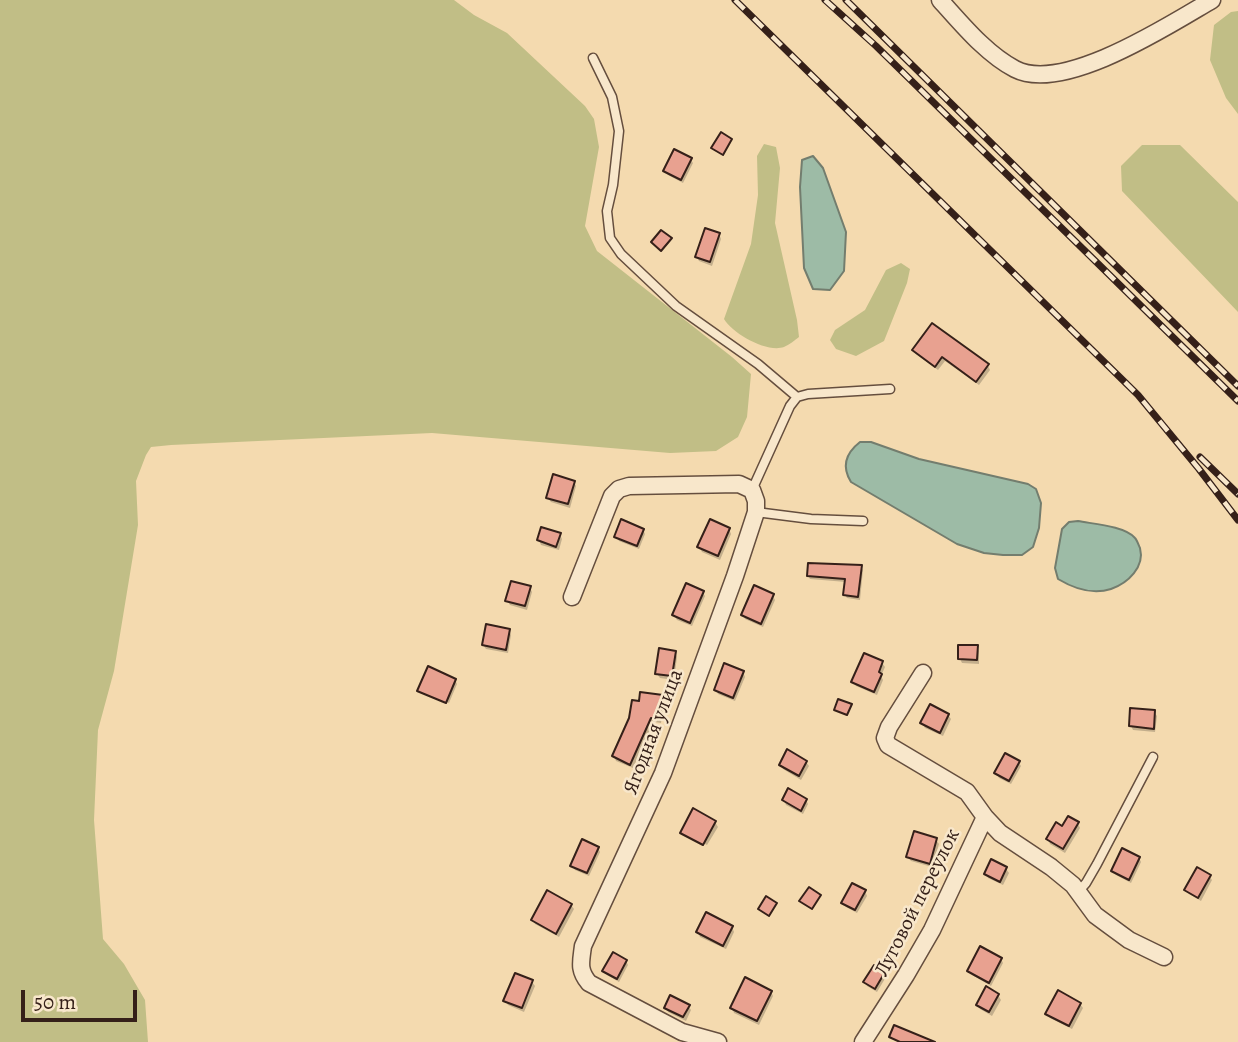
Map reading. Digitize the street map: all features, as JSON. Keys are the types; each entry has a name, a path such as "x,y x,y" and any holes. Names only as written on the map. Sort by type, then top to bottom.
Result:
{"street":[{"path":"940,0 964,27 997,57 1031,75 1046,75 1089,64 1120,51 1212,0"},
{"path":"572,597 612,496 619,489 629,486 739,484 752,490"},
{"name":"Ягодная улица","path":"715,1042 682,1032 589,983 582,975 581,961 583,946 663,773 735,576 756,512 752,490"},
{"path":"923,673 889,727 885,738 888,745 967,792 1000,832 1073,885 1095,915 1129,940 1164,957"},
{"name":"Луговой переулок","path":"863,1042 932,930 985,817"}],"lane":[{"path":"593,58 612,97 619,131 607,211 610,238 621,254 676,306 758,364 797,397"},
{"path":"752,490 790,406 797,397 890,389"},
{"path":"756,512 811,519 863,520"},
{"path":"1078,892 1086,883 1153,757"}],"shaded area":[{"path":"0,0 454,0 474,15 507,33 585,106 594,119 599,147 585,226 597,251 751,374 747,417 738,437 716,451 670,453 432,433 151,447 136,481 138,525 114,671 98,730 94,820 103,939 124,964 145,1000 148,1042 0,1042"},
{"path":"1238,11 1238,114 1226,98 1210,60 1214,25 1231,12"},
{"path":"764,144 776,147 780,168 775,223 799,337 786,346 777,348 751,341 735,331 724,319 751,244 758,195 757,156"},
{"path":"1142,145 1180,145 1238,202 1238,312 1122,191 1121,166"},
{"path":"813,156 823,168 846,232 844,271 830,290 813,289 804,268 800,187 802,160"},
{"path":"901,263 910,269 907,283 884,341 856,356 836,349 830,340 835,330 865,310 886,270"},
{"path":"860,442 871,442 919,459 1028,484 1036,489 1041,503 1039,528 1033,547 1022,555 1003,555 984,553 957,544 851,482 846,471 846,460"},
{"path":"1078,521 1117,528 1135,538 1140,548 1140,562 1134,573 1123,583 1104,591 1090,591 1058,579 1055,568 1062,529 1069,522"}],"building":[{"path":"721,132 732,139 723,155 711,148"},
{"path":"674,149 692,158 681,180 663,171"},
{"path":"705,228 720,233 710,262 695,257"},
{"path":"661,230 672,238 661,251 651,242"},
{"path":"932,323 989,364 976,382 942,357 935,367 912,350"},
{"path":"553,474 575,481 568,504 546,498"},
{"path":"621,519 644,529 637,546 614,537"},
{"path":"710,519 730,528 718,556 697,547"},
{"path":"541,527 561,533 556,547 537,540"},
{"path":"808,563 862,565 858,597 843,595 845,579 807,576"},
{"path":"511,581 531,586 525,606 505,601"},
{"path":"686,583 704,591 690,623 672,615"},
{"path":"754,585 774,594 761,624 741,615"},
{"path":"486,624 510,629 506,650 482,645"},
{"path":"958,645 978,645 977,660 958,659"},
{"path":"659,648 676,651 672,676 655,674"},
{"path":"864,653 883,661 879,672 882,674 874,692 851,682"},
{"path":"724,663 744,671 733,698 714,690"},
{"path":"428,666 456,679 446,703 417,691"},
{"path":"640,692 663,695 659,719 651,718 630,765 612,756 629,718 632,700 639,701"},
{"path":"838,699 852,704 847,715 834,710"},
{"path":"930,704 949,714 940,733 920,723"},
{"path":"1130,708 1155,710 1154,729 1129,726"},
{"path":"787,749 807,761 799,776 779,765"},
{"path":"1005,753 1020,761 1009,781 994,773"},
{"path":"788,788 807,799 801,811 782,800"},
{"path":"693,808 716,821 703,845 680,833"},
{"path":"1068,816 1079,822 1063,849 1046,839 1056,822 1062,826"},
{"path":"914,831 937,838 930,864 906,857"},
{"path":"582,839 599,847 587,873 570,866"},
{"path":"1122,848 1140,857 1129,880 1111,871"},
{"path":"991,859 1007,867 1000,882 984,874"},
{"path":"1197,867 1211,875 1198,898 1184,890"},
{"path":"852,883 866,890 855,910 841,903"},
{"path":"809,887 821,895 812,909 799,901"},
{"path":"547,890 572,904 556,934 531,920"},
{"path":"766,896 777,903 769,916 758,909"},
{"path":"706,912 733,926 723,946 696,932"},
{"path":"980,946 1002,958 989,983 967,971"},
{"path":"613,952 627,960 617,979 602,971"},
{"path":"874,965 885,972 875,989 863,982"},
{"path":"515,973 533,980 522,1008 503,1001"},
{"path":"745,977 772,991 757,1021 730,1008"},
{"path":"986,986 999,994 989,1012 976,1005"},
{"path":"1058,990 1081,1003 1069,1026 1045,1014"},
{"path":"670,995 690,1005 683,1017 664,1008"},
{"path":"894,1025 935,1042 900,1042 889,1037"}],"railway":[{"path":"735,0 1138,395 1238,520"},
{"path":"825,0 876,46 1238,401"},
{"path":"846,0 1238,386"},
{"path":"1200,457 1238,494"}]}
